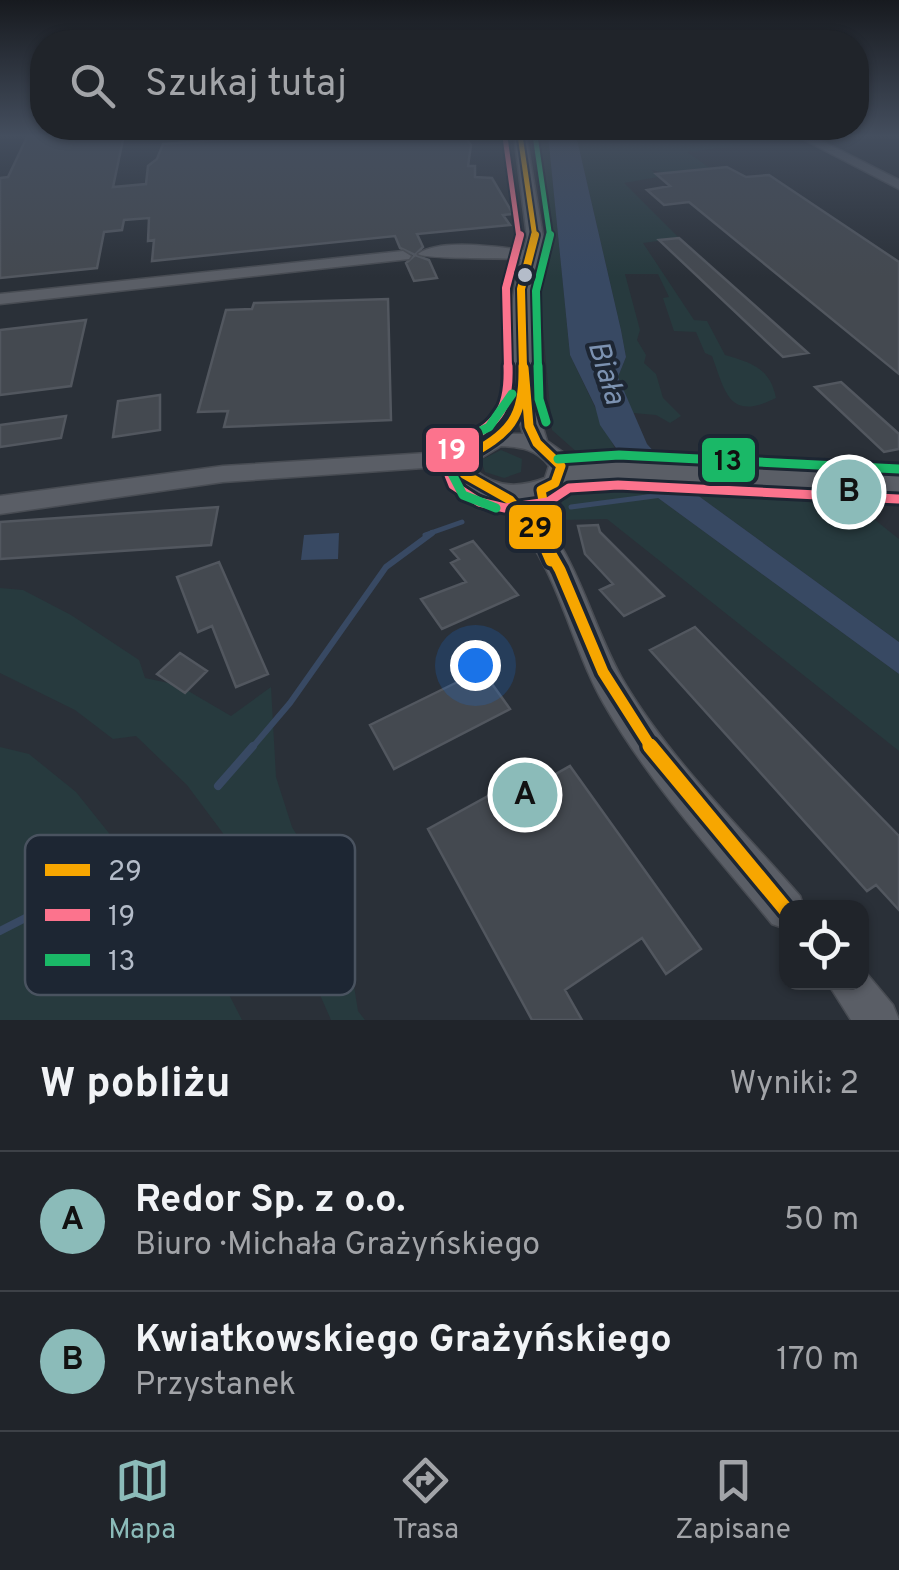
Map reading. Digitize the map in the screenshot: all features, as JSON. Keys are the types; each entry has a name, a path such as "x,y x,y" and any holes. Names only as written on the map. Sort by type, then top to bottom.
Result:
{"street":[{"path":"528,183 535,228 521,289 524,402 548,466 540,534"},
{"path":"426,254 468,250 530,254"},
{"path":"0,298 403,256"},
{"path":"0,505 223,474 350,464 464,466 484,444 499,440 524,402"},
{"path":"499,440 548,466 899,484"},
{"path":"464,466 473,484 516,504 540,534 615,694 644,737 779,901"},
{"path":"501,494 548,466"},
{"path":"853,990 878,1020"}],"green space":[{"path":"538,183 553,183 570,355 620,459 579,454 552,430 538,272 548,236"},
{"path":"587,183 626,183 679,238 643,243 694,320 707,321 725,355 764,373 776,398 748,406 732,400 696,332 674,331 663,298 669,297 658,274 625,274 640,330 637,340 646,355 644,363 656,374 663,398 681,416 670,423 656,415 633,413 618,377 626,357"},
{"path":"501,450 522,459 521,472 504,478 485,472 481,460"},
{"path":"596,481 643,487 899,674 899,751 607,519 564,520 562,500 566,489"},
{"path":"685,486 795,492 860,501 865,512 899,539 899,642"},
{"path":"0,588 23,590 71,615 139,660 145,678 178,685 231,716 271,687 276,777 297,835 224,835 187,785 136,736 113,739 75,710 0,673"},
{"path":"0,747 29,754 76,792 110,835 25,835 25,995 229,995 242,1020 0,1020"},
{"path":"355,992 358,1011 365,1020 331,1020 320,995"}],"water":[{"name":"Biała","path":"553,183 587,183 626,357 618,377 647,444 685,486 899,642 899,674 643,487 600,425 570,355"},
{"path":"339,533 338,559 301,560 304,535"}],"building":[{"path":"0,183 114,183 113,187 146,183 495,183 513,214 503,215 510,225 417,234 423,247 415,255 400,248 395,236 152,261 154,240 148,241 149,218 124,220 122,230 104,232 97,268 0,278"},
{"path":"666,183 780,183 899,262 899,374 689,202 664,205 647,190 670,186"},
{"path":"679,238 808,353 783,357 659,240"},
{"path":"415,255 429,260 437,278 414,281 406,263"},
{"path":"388,299 391,420 224,427 228,411 198,412 226,310 252,309 254,303"},
{"path":"86,320 71,386 0,395 0,330"},
{"path":"841,382 899,434 899,449 884,452 815,387"},
{"path":"160,395 160,430 113,437 118,401"},
{"path":"66,416 61,438 0,447 0,425"},
{"path":"218,507 211,545 0,559 0,522"},
{"path":"598,525 600,532 664,596 624,616 600,590 613,584 585,554 578,526"},
{"path":"473,541 518,595 442,629 421,599 466,582 451,563 459,559 451,550"},
{"path":"219,562 268,674 236,687 212,626 198,632 177,577"},
{"path":"695,627 899,836 899,910 876,885 867,891 650,650"},
{"path":"180,653 207,671 185,693 157,674"},
{"path":"482,670 510,709 394,769 370,725"},
{"path":"570,766 701,949 666,974 642,938 565,990 582,1020 532,1020 428,829 537,769 545,780"}],"waterway":[{"path":"571,507 662,495"},
{"path":"425,535 462,522"},
{"path":"251,749 290,703 386,567 432,533"},
{"path":"218,786 253,746"},
{"path":"0,931 25,918"}],"transit line":[{"name":"19","path":"512,183 520,236 506,288 509,398 489,427 452,450 449,475 453,485 479,502 505,508 548,502 569,488 618,485 898,499"},
{"name":"29","path":"527,183 535,237 521,289 524,402 499,439 464,458 464,474 510,500 533,524 560,570 615,694 696,805 779,902"},
{"name":"13","path":"542,183 550,236 536,291 539,399 546,422"},
{"name":"29","path":"524,368 525,407 532,435 561,466 555,483 541,490 544,506 539,534 551,561"},
{"name":"13","path":"496,508 463,495 447,464 460,441 489,427 512,394"},
{"name":"13","path":"558,459 619,455 899,469"}],"place":[{"name":"Kwiatkowskiego Grażyńskiego","path":"849,492"},
{"name":"Redor Sp. z o.o.","path":"525,795"}]}
